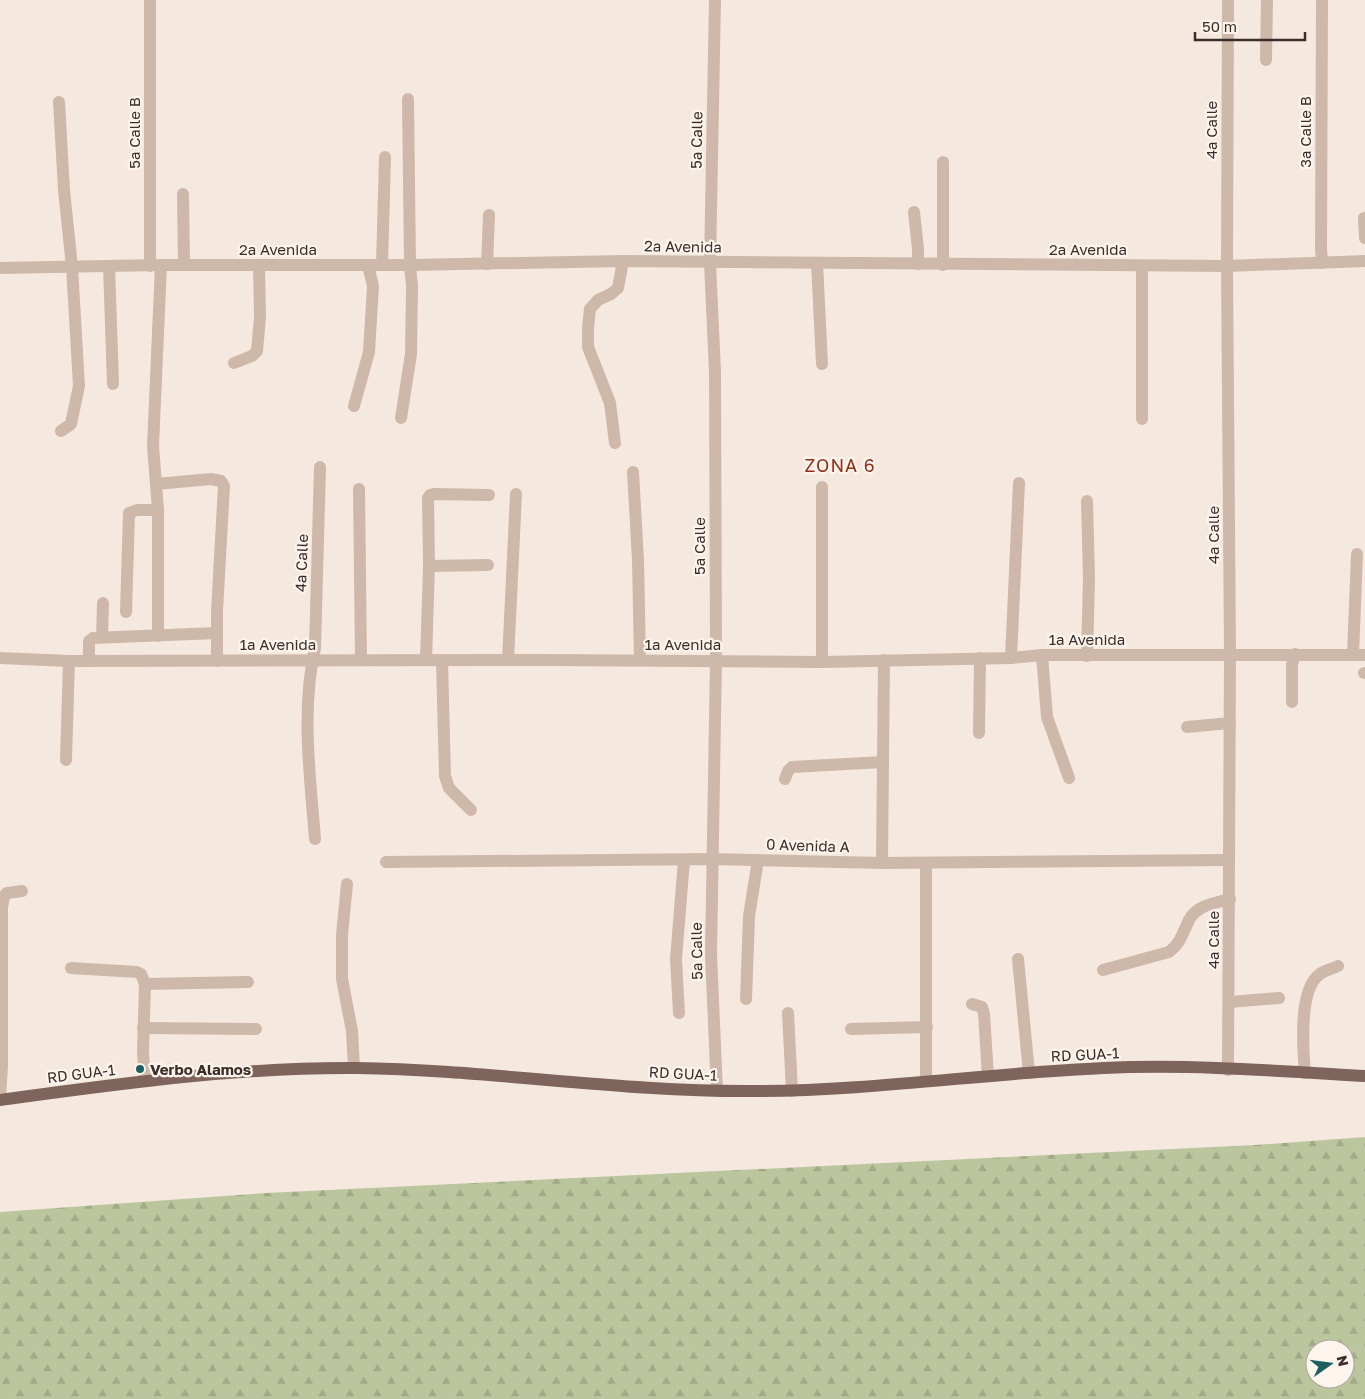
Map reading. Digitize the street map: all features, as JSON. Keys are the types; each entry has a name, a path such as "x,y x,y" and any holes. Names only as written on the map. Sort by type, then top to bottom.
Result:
{"main road":[{"name":"RD GUA-1","path":"0,1098 145,1081 305,1069 354,1068 437,1071 717,1091 792,1091 1106,1068 1305,1072 1365,1076"}],"street":[{"name":"5a Calle B","path":"150,0 156,265 153,446 158,510 158,636"},
{"name":"5a Calle","path":"715,0 710,263 715,372 716,660 711,955 717,1091"},
{"name":"4a Calle","path":"1228,0 1227,266 1230,654 1228,1070"},
{"path":"1266,0 1266,60"},
{"name":"3a Calle B","path":"1322,0 1322,263"},
{"path":"401,418 411,354 412,286 410,265 408,98"},
{"path":"59,102 79,386 75,413 71,424 61,431"},
{"path":"382,265 385,157"},
{"path":"942,265 943,162"},
{"path":"183,194 184,265"},
{"path":"914,212 918,264"},
{"path":"486,264 489,215"},
{"path":"1364,218 1365,238"},
{"name":"2a Avenida","path":"0,268 156,265 368,266 623,261 1142,266 1227,266 1365,262"},
{"path":"615,443 610,403 588,347 588,327 590,309 598,300 611,294 618,288 623,261"},
{"path":"817,263 822,364"},
{"path":"234,363 252,356 257,351 260,317 259,265"},
{"path":"109,266 112,384"},
{"path":"354,406 369,352 372,286 368,266"},
{"path":"1142,266 1142,419"},
{"name":"4a Calle","path":"315,839 307,713 312,660 315,648 320,467"},
{"path":"633,472 638,560 640,660"},
{"path":"156,484 211,479 221,481 224,486 217,661"},
{"path":"1011,658 1019,483"},
{"path":"822,487 822,662"},
{"path":"359,489 361,660"},
{"path":"426,660 429,566 428,498 430,495 436,494 489,495"},
{"path":"508,660 516,494"},
{"path":"1086,500 1089,578 1087,656"},
{"path":"126,612 129,513 137,510 158,510"},
{"path":"1357,554 1359,655"},
{"path":"429,566 488,565"},
{"path":"102,637 103,603"},
{"path":"89,661 89,641 93,638 217,633"},
{"path":"1292,702 1292,665 1295,654"},
{"path":"1042,655 1047,717 1069,778"},
{"name":"1a Avenida","path":"0,658 69,661 716,660 822,662 1011,658 1042,655 1359,655"},
{"path":"979,733 980,658"},
{"path":"882,863 884,660"},
{"path":"66,760 69,661"},
{"path":"442,661 445,776 449,788 471,810"},
{"path":"1187,727 1230,723"},
{"path":"784,779 792,767 883,762"},
{"name":"0 Avenida A","path":"386,862 712,859 926,863 1229,860"},
{"path":"679,1013 676,959 684,860"},
{"path":"746,999 749,916 758,860"},
{"path":"926,863 926,1082"},
{"path":"347,884 342,934 342,979 352,1031 354,1068"},
{"path":"0,1098 2,1066 2,908 4,896 7,893 22,891"},
{"path":"1103,970 1169,952 1176,947 1190,918 1197,911 1208,904 1230,899"},
{"path":"1018,959 1029,1073"},
{"path":"1305,1072 1303,1046 1306,1002 1311,983 1319,974 1338,966"},
{"path":"70,968 137,972 141,974 145,984 142,1028 145,1081"},
{"path":"145,984 248,982"},
{"path":"1229,1002 1279,998"},
{"path":"972,1004 982,1007 984,1014 988,1076"},
{"path":"788,1013 792,1091"},
{"path":"851,1029 927,1027"},
{"path":"142,1028 256,1028"}],"green space":[{"path":"1365,1137 1365,1399 0,1399 0,1212 266,1193 1255,1145"}],"place":[{"name":"Verbo Alamos","path":"140,1069"}],"district":[{"name":"ZONA 6","path":"840,465"}]}
